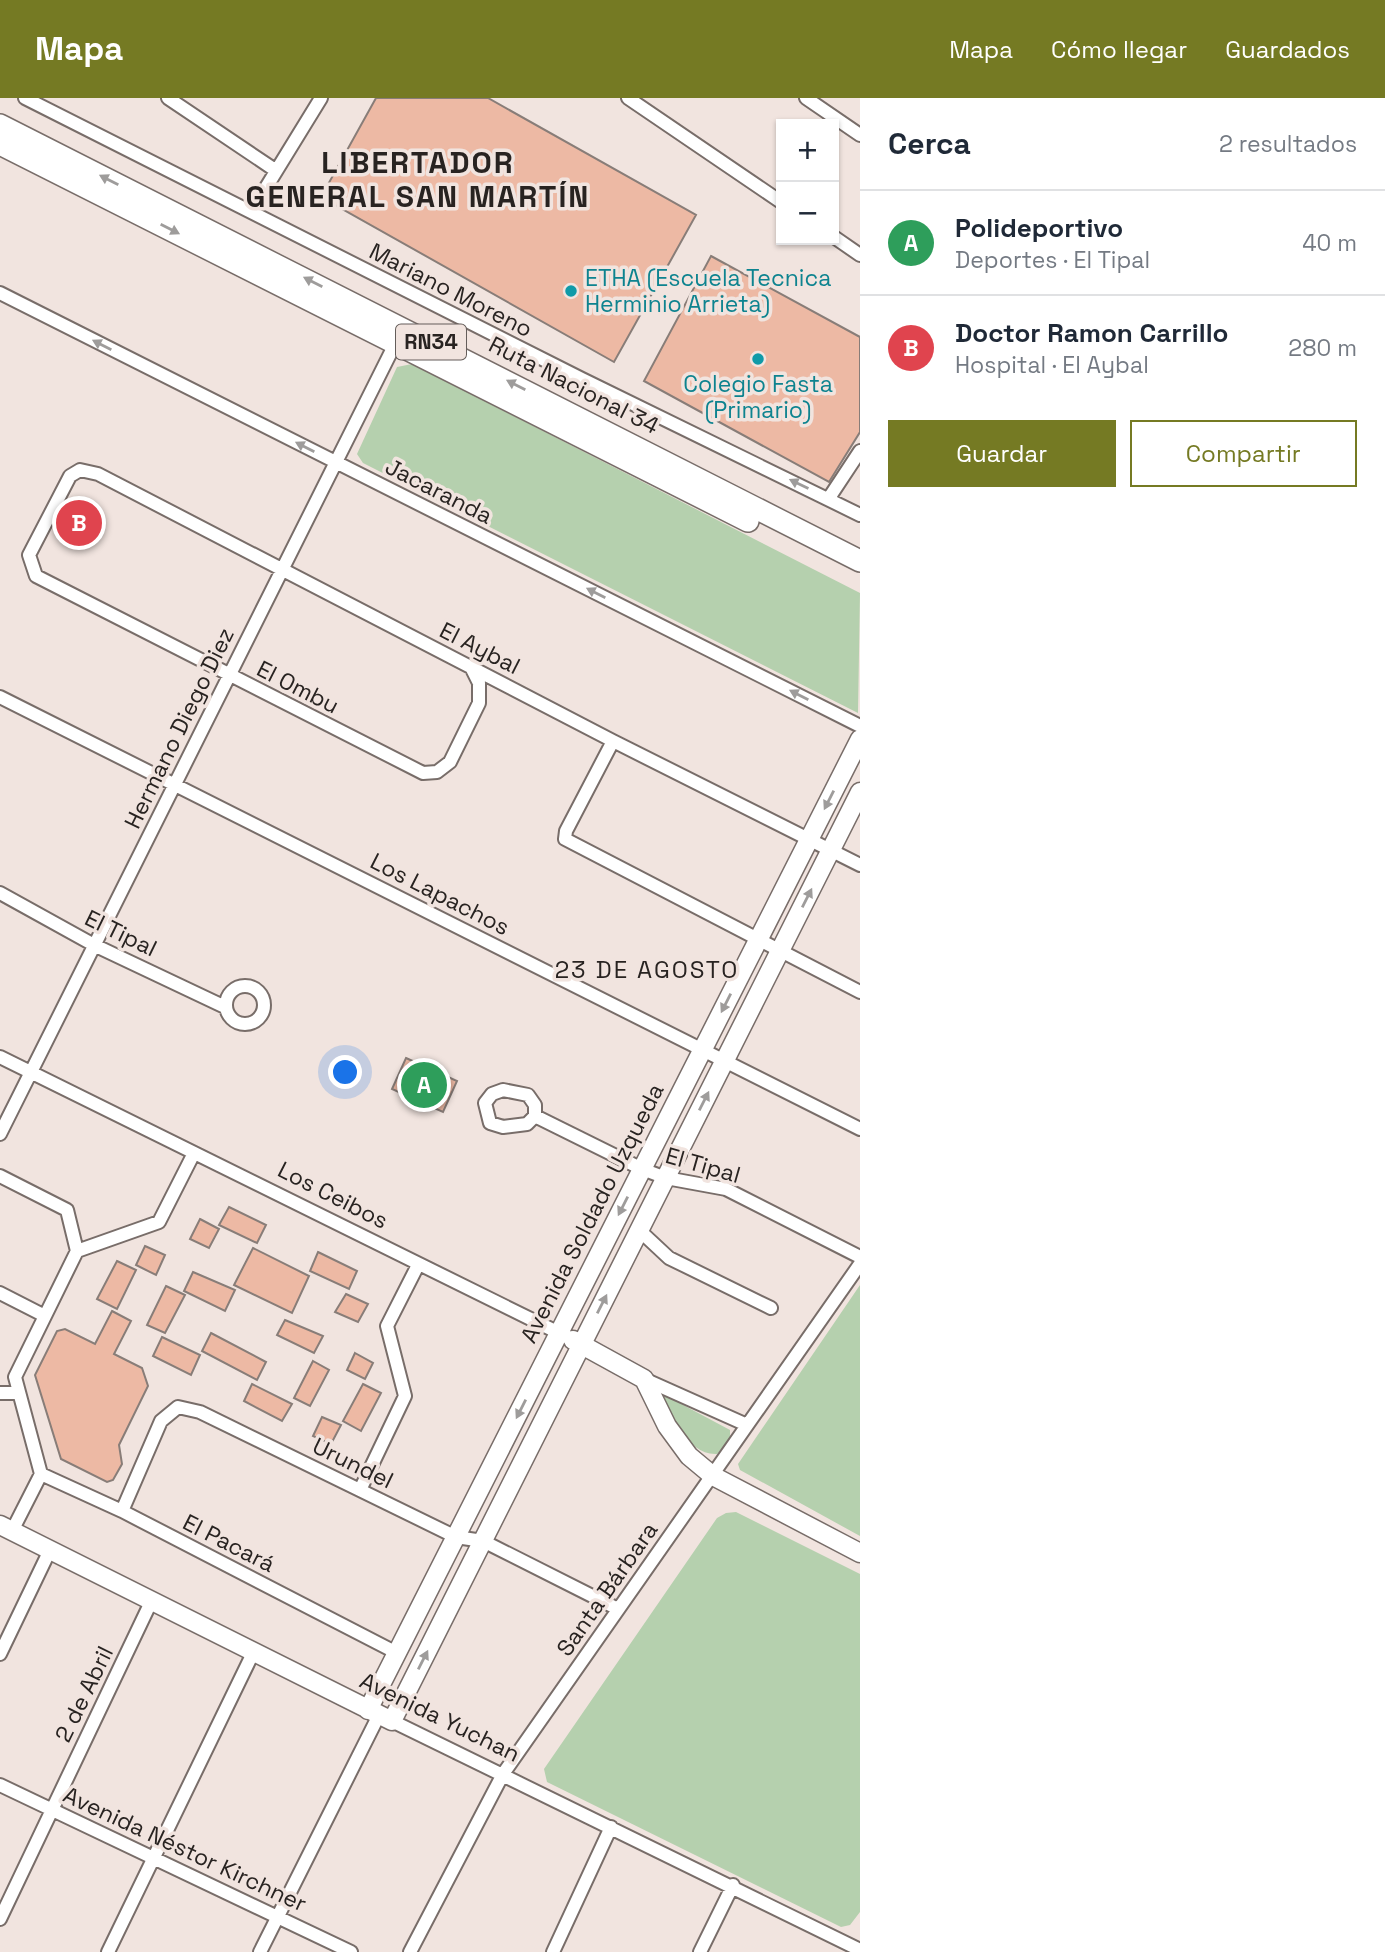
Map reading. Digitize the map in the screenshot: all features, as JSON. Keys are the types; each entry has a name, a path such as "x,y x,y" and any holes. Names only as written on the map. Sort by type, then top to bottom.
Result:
{"highway":[{"name":"Ruta Nacional 34","path":"0,125 860,561"},
{"name":"Ruta Nacional 34","path":"0,144 860,577"}],"street":[{"name":"Mariano Moreno","path":"25,98 582,379 860,515"},
{"path":"168,98 275,170"},
{"path":"251,212 321,98"},
{"path":"628,98 776,199"},
{"path":"806,98 860,135"},
{"path":"839,240 860,255"},
{"name":"Jacaranda","path":"0,293 860,726"},
{"name":"Hermano Diego Diez","path":"0,1133 396,342"},
{"path":"829,498 860,451"},
{"name":"El Aybal","path":"80,470 98,474 613,741 860,865"},
{"name":"El Ombu","path":"80,470 70,476 29,555 30,566 36,576 423,773 437,772 450,762 479,703 480,684 471,667"},
{"name":"Los Lapachos","path":"0,697 860,1129"},
{"name":"Avenida Soldado Uzqueda","path":"380,1715 397,1653 860,739"},
{"path":"613,741 566,831 565,839 860,992"},
{"name":"Avenida Soldado Uzqueda","path":"261,1952 380,1715 483,1541 860,792"},
{"name":"El Tipal","path":"0,893 94,944 225,1007"},
{"name":"Los Ceibos","path":"0,1057 559,1333 644,1379 747,1425"},
{"name":"El Tipal","path":"534,1116 642,1169 666,1178 726,1189 860,1256"},
{"path":"77,1251 159,1222 194,1153"},
{"path":"0,1176 67,1210 77,1251 15,1377 41,1474 6,1528"},
{"path":"639,1230 669,1258 771,1308"},
{"name":"Santa Bárbara","path":"410,1952 503,1774 860,1264"},
{"path":"360,1490 405,1396 387,1326 418,1265"},
{"path":"0,1293 45,1316"},
{"path":"644,1379 667,1426 689,1455 713,1476 860,1553"},
{"path":"0,1393 19,1393"},
{"name":"Urundel","path":"122,1511 161,1421 178,1407 200,1412 456,1537 483,1541 618,1609"},
{"name":"El Pacará","path":"41,1474 122,1511 397,1653"},
{"name":"Avenida Yuchan","path":"6,1528 253,1653 856,1946"},
{"path":"0,1654 50,1550"},
{"name":"2 de Abril","path":"0,1919 151,1602"},
{"path":"108,1952 253,1653"},
{"name":"Avenida Néstor Kirchner","path":"0,1785 351,1952"},
{"path":"553,1952 611,1827"},
{"path":"700,1952 733,1885"}],"green space":[{"path":"412,364 860,593 858,713 363,463 357,454 397,367"},
{"path":"860,1285 860,1536 740,1470 738,1464"},
{"path":"655,1390 730,1430 730,1440 717,1454 697,1448 680,1431"},
{"path":"736,1512 860,1574 860,1912 850,1925 841,1927 547,1782 544,1769 717,1518"}],"building":[{"name":"ETHA (Escuela Tecnica Herminio Arrieta)","path":"376,98 488,98 696,215 614,362 321,197"},
{"name":"Colegio Fasta (Primario)","path":"711,256 860,337 860,432 829,482 644,381"},
{"path":"406,1058 457,1081 443,1112 392,1089"},
{"path":"229,1207 266,1225 257,1243 219,1225"},
{"path":"200,1219 219,1229 209,1248 190,1239"},
{"path":"145,1246 165,1255 156,1275 136,1265"},
{"path":"253,1248 309,1276 292,1313 234,1285"},
{"path":"318,1252 357,1271 349,1289 310,1271"},
{"path":"117,1261 136,1270 117,1309 97,1299"},
{"path":"193,1272 235,1290 225,1311 184,1291"},
{"path":"166,1286 185,1295 165,1333 147,1325"},
{"path":"346,1294 368,1304 358,1322 335,1312"},
{"path":"112,1311 131,1321 114,1354 142,1368 148,1386 119,1445 122,1464 113,1480 107,1482 61,1459 35,1375 57,1331 65,1329 95,1344"},
{"path":"285,1320 323,1336 314,1353 277,1335"},
{"path":"211,1333 266,1362 257,1380 202,1351"},
{"path":"162,1337 200,1355 191,1375 153,1356"},
{"path":"355,1353 373,1363 365,1379 347,1370"},
{"path":"313,1361 329,1370 310,1406 294,1398"},
{"path":"252,1384 292,1404 282,1421 244,1401"},
{"path":"363,1384 381,1393 361,1431 343,1421"},
{"path":"322,1417 341,1425 331,1444 313,1436"}],"place":[{"name":"ETHA (Escuela Tecnica Herminio Arrieta)","path":"571,291"},
{"name":"Colegio Fasta (Primario)","path":"758,359"},
{"name":"Doctor Ramon Carrillo","path":"79,523"},
{"name":"Polideportivo","path":"424,1085"}],"district":[{"name":"LIBERTADOR GENERAL SAN MARTÍN","path":"418,180"},
{"name":"23 DE AGOSTO","path":"647,970"}]}
